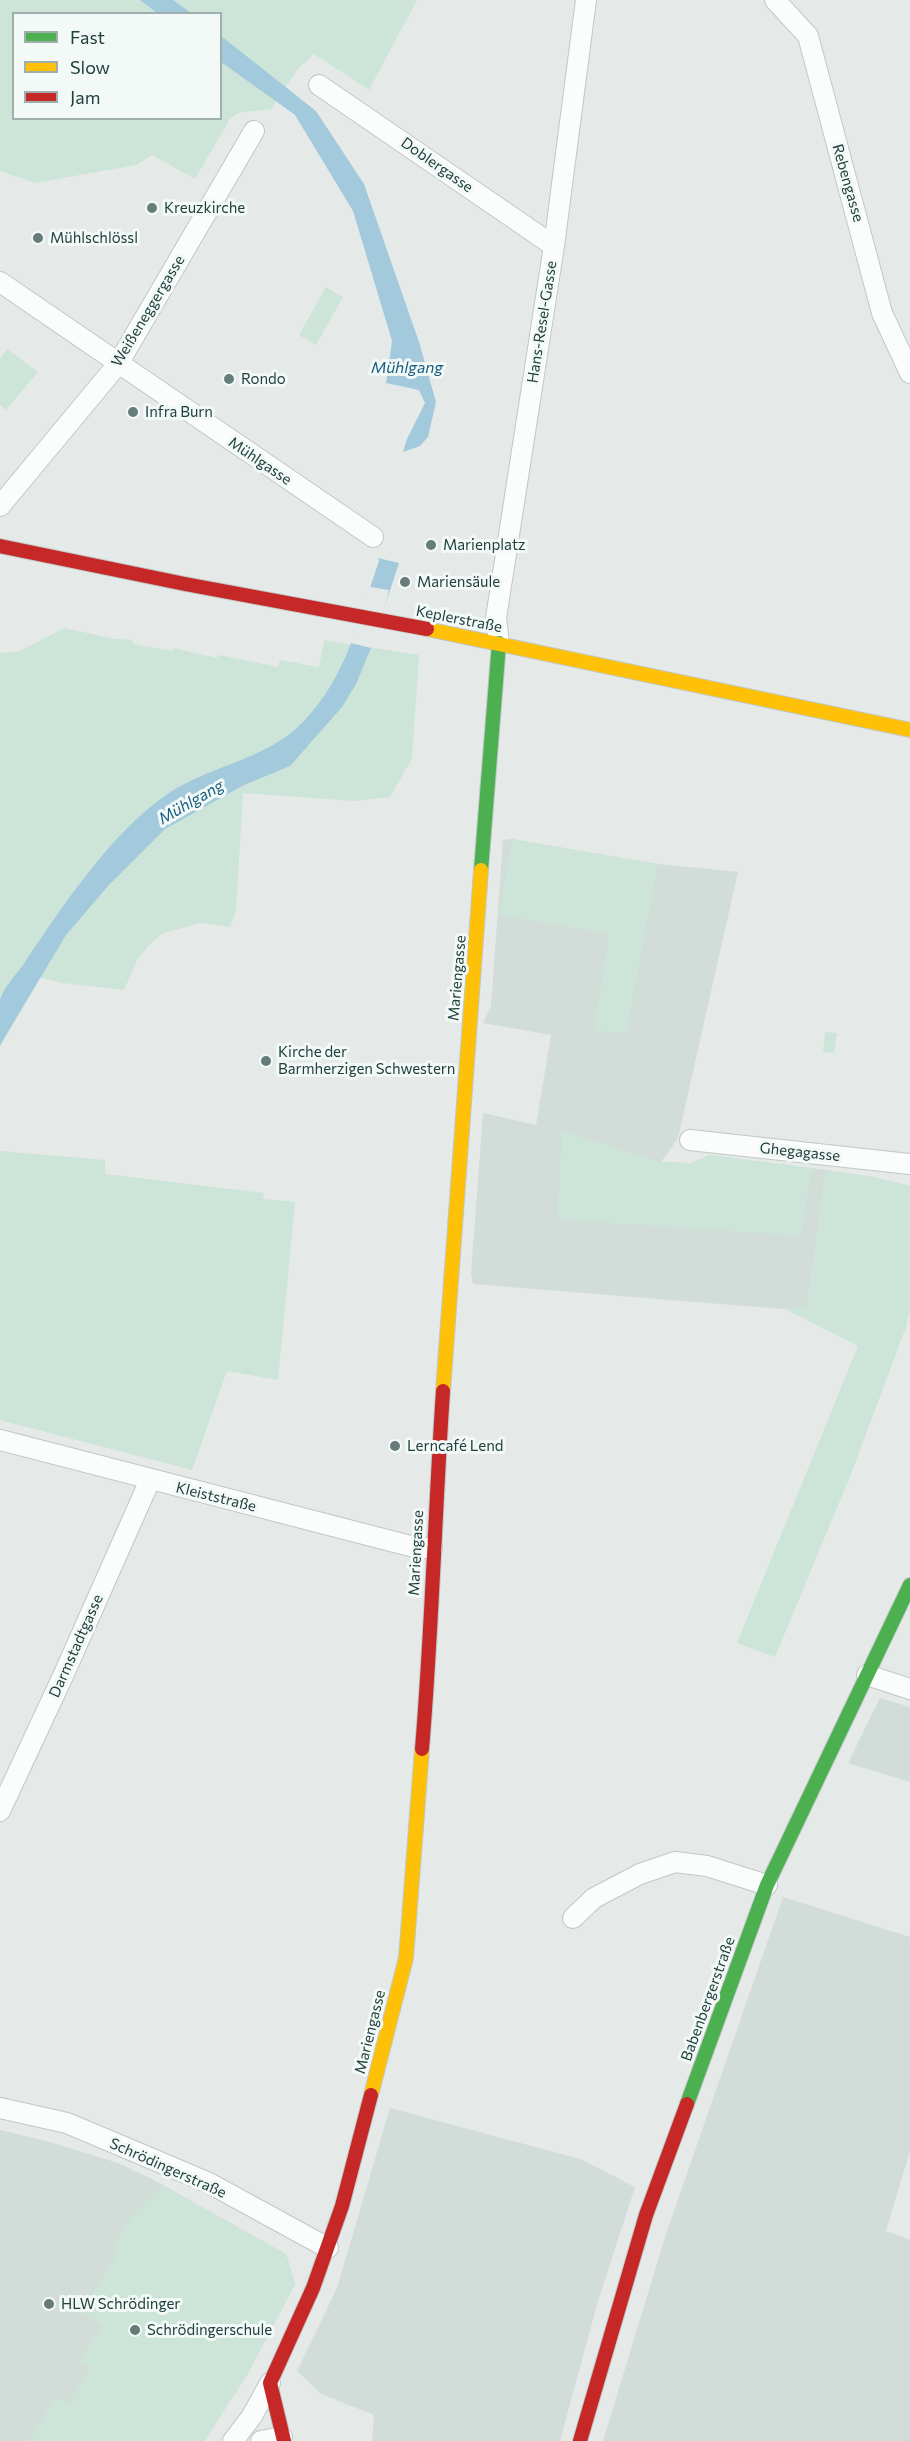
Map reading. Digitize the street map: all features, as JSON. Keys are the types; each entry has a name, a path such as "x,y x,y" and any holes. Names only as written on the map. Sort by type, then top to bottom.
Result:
{"street":[{"name":"Hans-Resel-Gasse","path":"499,643 496,618 554,246 586,0"},
{"name":"Rebengasse","path":"775,0 808,36 882,313 910,374"},
{"name":"Doblergasse","path":"319,85 554,246"},
{"name":"Weißeneggergasse","path":"0,506 118,364 254,131"},
{"name":"Mühlgasse","path":"0,282 373,537"},
{"name":"Keplerstraße","path":"0,546 185,585 499,643 910,730"},
{"name":"Mariengasse","path":"270,2383 297,2327 342,2206 406,1958 429,1664 432,1548 464,1086 499,643"},
{"name":"Ghegagasse","path":"690,1140 910,1164"},
{"name":"Kleiststraße","path":"0,1440 418,1548 432,1548"},
{"name":"Darmstadtgasse","path":"0,1811 150,1480"},
{"name":"Babenbergerstraße","path":"580,2441 646,2215 767,1885 910,1585"},
{"path":"867,1675 910,1689"},
{"path":"573,1918 594,1898 640,1874 675,1862 708,1866 767,1885"},
{"name":"Schrödingerstraße","path":"0,2108 67,2123 209,2183 328,2248"},
{"path":"261,2441 283,2439 270,2383"},
{"path":"233,2441 252,2416 270,2383"}],"shaded area":[{"path":"512,839 658,864 738,872 678,1138 661,1162 691,1163 710,1155 826,1170 807,1311 473,1284 471,1274 483,1113 536,1125 551,1035 483,1023 491,1006 503,840"},
{"path":"880,1698 910,1707 910,1782 848,1763"},
{"path":"783,1897 910,1937 910,2151 886,2231 910,2240 910,2441 603,2441 666,2234"},
{"path":"390,2108 580,2159 635,2187 598,2301 560,2441 372,2441 374,2415 321,2394 297,2371 337,2288"},
{"name":"Schrödingerschule","path":"0,2130 50,2142 118,2163 152,2179 286,2254 295,2284 246,2377 204,2441 0,2441"}],"green space":[{"path":"0,0 417,0 369,90 314,54 297,70 271,109 238,113 230,119 195,179 152,155 136,165 35,183 0,171"},
{"path":"326,287 343,297 316,345 299,335"},
{"path":"7,349 38,372 6,410 0,405 0,359"},
{"path":"64,628 115,639 133,640 132,644 172,651 174,648 217,658 218,655 278,667 280,660 319,667 324,640 419,655 412,759 390,797 354,801 243,793 236,911 230,927 201,923 163,933 148,946 136,962 124,990 40,978 0,1047 0,653 20,651"},
{"path":"512,839 658,864 626,1034 594,1030 609,934 499,915"},
{"path":"825,1032 837,1033 834,1053 823,1052"},
{"path":"562,1131 660,1162 691,1163 710,1155 812,1168 801,1236 557,1219"},
{"path":"0,1151 105,1160 105,1174 264,1193 263,1199 295,1202 278,1380 227,1371 192,1470 0,1420"},
{"path":"826,1170 874,1177 910,1186 910,1310 906,1327 851,1474 775,1657 737,1643 858,1346 787,1310 808,1305"},
{"path":"162,2186 286,2254 295,2284 246,2377 204,2441 29,2441 55,2397 67,2404 90,2368 79,2361 102,2326 81,2312 118,2252 112,2247 135,2212"}],"water":[{"path":"140,0 173,0 190,12 156,12"},
{"name":"Mühlgang","path":"222,37 316,111 364,184 419,342 436,402 428,437 420,446 403,452 425,403 419,390 386,383 392,341 353,211 295,115 222,63"},
{"name":"Mühlgang","path":"378,558 399,563 371,648 356,684 342,707 290,766 244,785 165,829 108,886 66,935 0,1045 0,1000 4,991 89,872 127,828 148,809 186,783 274,744 305,720 320,702 332,684 351,645 379,561"}],"pier":[{"path":"370,587 389,590 376,641 371,648 351,643"}],"traffic: fast":[{"path":"481,870 499,643"},
{"path":"687,2104 767,1885 910,1585"}],"traffic: slow":[{"path":"427,629 910,730"},
{"path":"443,1391 481,870"},
{"path":"371,2095 406,1958 422,1749"}],"traffic: jam":[{"path":"0,546 185,584 427,629"},
{"path":"422,1749 443,1391"},
{"path":"284,2441 270,2383 313,2288 342,2206 371,2095"},
{"path":"580,2441 646,2215 687,2104"}],"place":[{"name":"Kreuzkirche","path":"152,208"},
{"name":"Mühlschlössl","path":"38,238"},
{"name":"Rondo","path":"229,379"},
{"name":"Infra Burn","path":"133,412"},
{"name":"Marienplatz","path":"431,545"},
{"name":"Mariensäule","path":"405,582"},
{"name":"Kirche der Barmherzigen Schwestern","path":"266,1061"},
{"name":"Lerncafé Lend","path":"395,1446"},
{"name":"HLW Schrödinger","path":"49,2304"},
{"name":"Schrödingerschule","path":"135,2330"}]}
